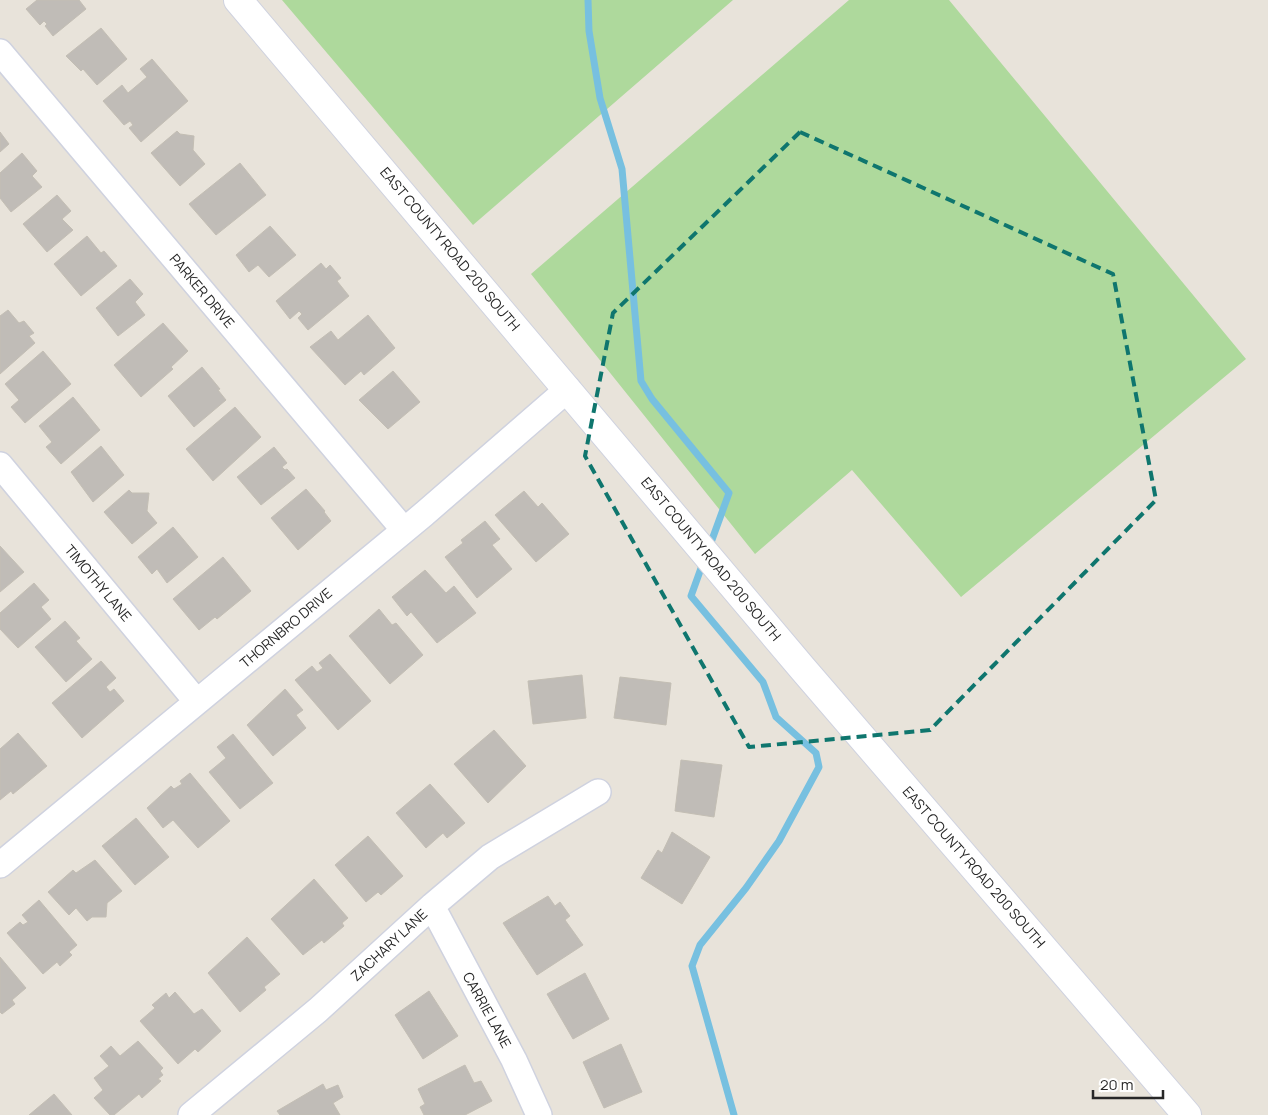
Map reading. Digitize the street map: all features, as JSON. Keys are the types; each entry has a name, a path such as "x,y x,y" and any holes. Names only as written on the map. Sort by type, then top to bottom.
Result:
{"street":[{"name":"EAST COUNTY ROAD 200 SOUTH","path":"238,0 739,590 803,669 1187,1115"},
{"name":"PARKER DRIVE","path":"0,52 404,530"},
{"name":"THORNBRO DRIVE","path":"0,865 404,530 568,389"},
{"name":"TIMOTHY LANE","path":"0,465 197,702"},
{"name":"ZACHARY LANE","path":"201,1112 318,1010 432,906 490,857 598,792"},
{"name":"CARRIE LANE","path":"432,906 514,1060 539,1115"}],"highlighted area":[{"path":"800,132 1113,274 1156,500 930,730 749,747 585,456 613,313"}],"green space":[{"path":"282,0 733,0 473,225"},
{"path":"849,0 949,0 1246,359 961,597 852,470 755,554 531,274"}],"building":[{"path":"37,0 79,0 86,9 53,36 45,26 47,24 44,21 40,25 26,9"},
{"path":"101,28 127,59 97,85 83,69 81,71 66,56"},
{"path":"152,59 188,101 141,142 129,128 133,125 130,121 124,125 103,101 122,85 128,93 147,77 140,69"},
{"path":"177,131 180,134 194,136 193,150 205,164 180,186 151,153"},
{"path":"0,132 9,144 0,152"},
{"path":"22,153 37,171 32,176 42,187 11,212 0,198 0,173"},
{"path":"240,163 266,195 216,235 189,204"},
{"path":"57,195 71,211 62,219 73,230 47,252 23,224"},
{"path":"270,226 296,255 269,277 258,265 249,272 236,255"},
{"path":"87,236 101,253 104,251 117,266 81,296 54,264"},
{"path":"321,263 326,269 330,265 341,278 337,281 349,296 308,330 298,318 302,314 299,311 290,319 276,301"},
{"path":"130,279 143,294 135,302 145,315 118,336 96,308"},
{"path":"8,310 19,323 24,321 34,333 29,336 35,343 0,374 0,316"},
{"path":"368,315 395,348 364,375 361,371 345,385 310,347 331,331 338,340"},
{"path":"163,323 188,351 171,367 173,369 141,397 114,365"},
{"path":"43,351 71,384 25,423 11,407 19,400 5,384"},
{"path":"202,367 220,389 218,390 226,400 194,427 168,396"},
{"path":"393,371 420,402 388,429 359,400"},
{"path":"73,397 100,430 61,464 46,447 52,442 39,426"},
{"path":"235,407 261,437 213,481 186,449"},
{"path":"101,446 124,475 93,502 71,472"},
{"path":"274,447 287,463 282,467 285,470 287,469 295,478 261,505 237,477"},
{"path":"306,489 331,521 298,550 271,518"},
{"path":"129,490 132,493 149,493 147,511 157,523 132,544 104,512"},
{"path":"524,491 538,507 542,503 569,534 536,562 495,515"},
{"path":"485,521 500,539 492,545 512,569 477,598 445,557 463,543 461,540"},
{"path":"173,527 198,557 167,583 157,569 152,574 138,557"},
{"path":"0,546 24,572 0,592"},
{"path":"223,557 251,591 217,619 215,617 199,630 173,599"},
{"path":"425,570 446,593 454,586 476,613 437,643 411,612 407,616 392,597"},
{"path":"34,583 49,600 41,607 51,619 18,648 0,629 0,613"},
{"path":"379,609 392,625 396,623 423,655 390,684 349,636"},
{"path":"65,621 80,638 76,641 92,659 66,682 35,647"},
{"path":"330,654 371,701 338,730 295,680 312,666 317,672 323,668 319,663"},
{"path":"101,661 116,678 106,687 110,692 114,689 124,701 82,738 52,703"},
{"path":"582,675 586,718 533,724 528,681"},
{"path":"620,677 671,683 666,725 614,718"},
{"path":"285,689 303,710 296,715 306,728 273,756 247,725"},
{"path":"494,730 526,766 488,803 454,764"},
{"path":"18,733 47,766 13,794 11,791 0,800 0,749"},
{"path":"233,734 273,783 240,809 209,772 226,758 217,747"},
{"path":"681,760 722,765 714,817 675,811"},
{"path":"190,773 230,821 198,848 173,820 163,828 147,808 171,786 174,789 182,784 180,781"},
{"path":"430,784 465,823 447,838 443,833 426,848 396,813"},
{"path":"136,818 169,857 135,885 102,846"},
{"path":"672,832 710,857 682,904 641,878 658,850 662,853"},
{"path":"368,836 403,876 381,895 378,892 366,902 335,865"},
{"path":"95,860 122,891 107,903 106,917 92,917 87,921 76,908 69,915 48,892 73,870 76,873"},
{"path":"314,879 348,918 342,923 344,926 324,943 322,940 303,955 271,919"},
{"path":"548,896 555,906 560,902 570,916 565,920 583,945 537,975 503,923"},
{"path":"39,900 77,945 69,952 72,955 60,966 57,962 43,974 7,933 20,922 23,925 28,922 22,915"},
{"path":"247,937 280,974 264,987 266,990 240,1012 208,973"},
{"path":"0,957 26,988 12,1000 15,1004 2,1014 0,1012"},
{"path":"585,973 609,1019 573,1039 547,994"},
{"path":"429,991 458,1036 423,1059 395,1015"},
{"path":"175,992 194,1014 202,1009 221,1031 198,1052 195,1049 178,1064 140,1021 155,1008 152,1005 166,993 169,998"},
{"path":"138,1041 163,1068 160,1071 163,1075 158,1079 161,1081 142,1098 139,1094 114,1115 110,1115 94,1098 103,1090 94,1078 109,1066 100,1056 111,1046 120,1056"},
{"path":"621,1044 642,1092 604,1108 583,1062"},
{"path":"465,1065 474,1083 481,1081 492,1101 465,1115 424,1115 420,1107 425,1104 418,1089"},
{"path":"323,1084 326,1090 338,1085 343,1097 333,1103 340,1115 280,1115 277,1111"},
{"path":"54,1094 72,1115 29,1115"}],"waterway":[{"path":"588,0 589,31 600,98 622,169 641,381 652,399 729,493 709,548"},
{"path":"704,560 691,596 763,682 776,717 816,753 819,767 779,841 746,888 700,945 692,966 734,1115"}]}
